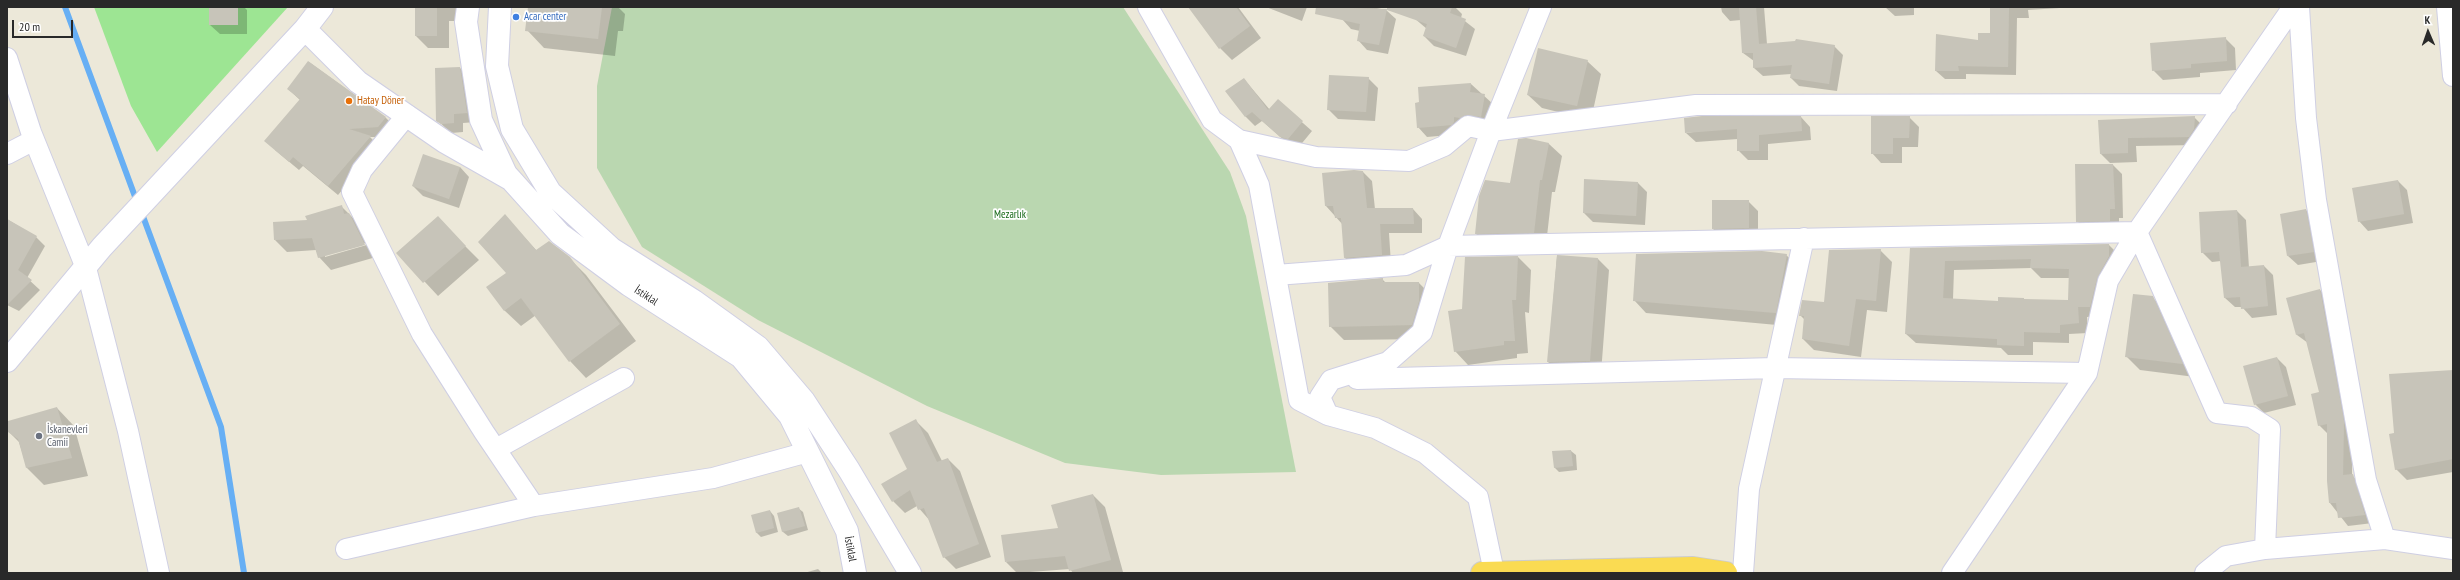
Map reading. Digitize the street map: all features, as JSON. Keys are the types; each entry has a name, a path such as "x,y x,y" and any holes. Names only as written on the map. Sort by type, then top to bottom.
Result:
{"highway":[{"path":"1488,572 1693,568 1726,573"}],"street":[{"path":"7,361 102,247 305,29 322,7"},
{"name":"İstiklal","path":"468,7 466,22 481,120 510,179 560,234 629,285 741,357 790,416 848,531 855,573"},
{"path":"500,7 497,66 512,129 550,192 612,249 694,301 758,347 804,401 849,470 910,573"},
{"path":"1148,7 1212,120 1239,140 1316,157 1409,161 1444,146 1468,126 1491,131 1696,105 2227,104"},
{"path":"1328,415 1320,397 1331,380 1388,362 1422,332 1448,246 1491,131 1541,7"},
{"path":"1952,573 2087,373 2108,280 2137,232 2293,7"},
{"path":"2299,7 2306,118 2316,200 2366,480 2384,539"},
{"path":"2447,7 2453,76"},
{"path":"305,29 358,82 445,142 510,179"},
{"path":"7,58 34,140 86,268 128,431 159,573"},
{"path":"407,115 362,170 352,192 422,334 534,506"},
{"path":"7,154 34,140"},
{"path":"1239,140 1259,185 1299,400 1328,415 1375,428 1425,453 1478,496 1488,572"},
{"path":"1276,275 1406,265 1448,246 2137,232"},
{"path":"2137,232 2217,412 2251,417 2270,428 2265,549"},
{"path":"1742,573 1748,489 1804,238"},
{"path":"1331,380 1775,368 2087,373"},
{"path":"496,449 624,378"},
{"path":"346,549 534,506 713,478 808,452"},
{"path":"2205,573 2226,556 2265,549 2384,539 2453,549"}],"green space":[{"path":"94,7 288,7 157,152 131,106"},
{"name":"Mezarlık","path":"612,7 1123,7 1230,172 1246,216 1296,472 1161,475 1065,463 927,406 758,320 642,247 597,168 597,86"}],"building":[{"path":"209,7 238,7 238,25 209,25"},
{"path":"415,7 437,7 437,36 415,36"},
{"path":"528,7 602,7 598,39 525,31"},
{"path":"1188,7 1236,7 1250,26 1219,49"},
{"path":"1316,7 1387,9 1379,45 1357,41 1360,24 1315,14"},
{"path":"1387,7 1452,7 1450,13 1466,19 1456,48 1423,36 1427,24 1387,10"},
{"path":"1739,7 1756,7 1759,44 1795,41 1796,39 1835,45 1829,84 1790,78 1792,65 1753,68 1753,53 1742,53"},
{"path":"1990,7 2009,7 2008,67 1958,66 1959,71 1935,71 1936,34 1978,40 1978,33 1990,33"},
{"path":"2226,37 2227,61 2191,64 2191,68 2152,71 2150,43"},
{"path":"1538,48 1588,60 1577,106 1527,95"},
{"path":"308,61 386,117 378,127 349,129 371,136 328,186 293,157 289,162 264,141 300,99 287,89"},
{"path":"460,67 467,113 454,114 454,123 441,124 436,121 435,68"},
{"path":"1329,75 1369,77 1366,112 1327,110"},
{"path":"1244,78 1268,110 1278,99 1303,121 1288,139 1280,137 1252,112 1245,117 1225,91"},
{"path":"1471,83 1470,92 1485,94 1481,117 1466,115 1460,118 1454,117 1454,122 1452,125 1417,128 1415,103 1419,102 1418,87"},
{"path":"1702,116 1801,116 1802,131 1759,135 1759,151 1737,151 1737,129 1685,133 1684,118"},
{"path":"1871,116 1910,116 1909,138 1893,138 1893,154 1871,154"},
{"path":"2195,116 2194,129 2189,137 2128,138 2128,153 2100,154 2098,120"},
{"path":"1526,138 1549,143 1542,180 1540,180 1534,233 1475,234 1479,196 1485,180 1510,183 1518,139"},
{"path":"423,154 460,167 449,199 412,186"},
{"path":"2075,164 2113,164 2115,209 2110,209 2110,221 2076,222"},
{"path":"1354,170 1363,171 1367,208 1413,208 1414,224 1380,224 1382,255 1344,258 1341,218 1335,218 1333,206 1325,206 1322,173"},
{"path":"1584,179 1638,182 1636,216 1583,213"},
{"path":"2398,180 2404,214 2358,222 2352,188"},
{"path":"1712,200 1749,200 1749,228 1712,229"},
{"path":"342,205 344,214 349,213 365,245 318,258 312,238 274,240 273,222 307,220 305,216"},
{"path":"2306,209 2314,252 2287,256 2280,214"},
{"path":"2237,210 2241,267 2264,265 2268,306 2241,309 2240,297 2224,298 2219,252 2201,253 2199,212"},
{"path":"505,214 536,250 549,241 570,257 620,324 569,362 521,298 504,311 486,287 506,273 478,242"},
{"path":"438,216 466,246 423,283 396,253"},
{"path":"7,219 37,236 18,270 32,280 7,305"},
{"path":"2109,244 2109,256 2097,278 2090,307 2078,307 2079,323 2060,325 2060,333 2024,332 2024,346 1997,345 1997,339 1905,334 1910,248","holes":["2031,259 2030,268 2069,269 2068,300 1998,297 1998,301 1943,298 1945,261"]},
{"path":"1881,249 1876,301 1856,299 1849,346 1802,339 1804,316 1799,316 1802,300 1824,302 1829,250"},
{"path":"1762,251 1787,254 1776,313 1633,301 1636,254"},
{"path":"1557,255 1598,258 1590,361 1547,362"},
{"path":"1518,256 1516,300 1512,300 1515,341 1504,341 1504,345 1454,352 1448,311 1462,309 1465,257"},
{"path":"1383,278 1383,282 1419,282 1419,301 1412,325 1329,327 1328,283"},
{"path":"2320,289 2344,421 2343,475 2353,474 2365,515 2338,518 2336,503 2329,503 2327,481 2327,424 2318,426 2311,394 2319,392 2304,333 2296,335 2286,298"},
{"path":"2133,294 2153,296 2183,364 2125,357"},
{"path":"2277,357 2288,396 2254,405 2243,366"},
{"path":"2453,370 2453,459 2395,470 2389,434 2394,433 2389,374"},
{"name":"İskanevleri Camii","path":"57,407 72,458 26,468 18,439 8,432 8,421"},
{"path":"916,419 937,462 948,458 979,544 943,558 924,508 918,510 910,490 892,502 881,484 907,469 889,433"},
{"path":"1571,450 1573,466 1554,468 1552,451"},
{"path":"1093,494 1111,560 1069,571 1065,556 1005,562 1001,535 1058,528 1051,505"},
{"path":"799,507 805,526 782,532 777,513"},
{"path":"770,510 774,528 756,533 751,515"}],"waterway":[{"path":"65,7 137,202"},
{"path":"141,211 221,427 244,573"}],"place":[{"name":"Acar center","path":"516,17"},
{"name":"Hatay Döner","path":"349,101"},
{"name":"İskanevleri Camii","path":"39,436"}]}
